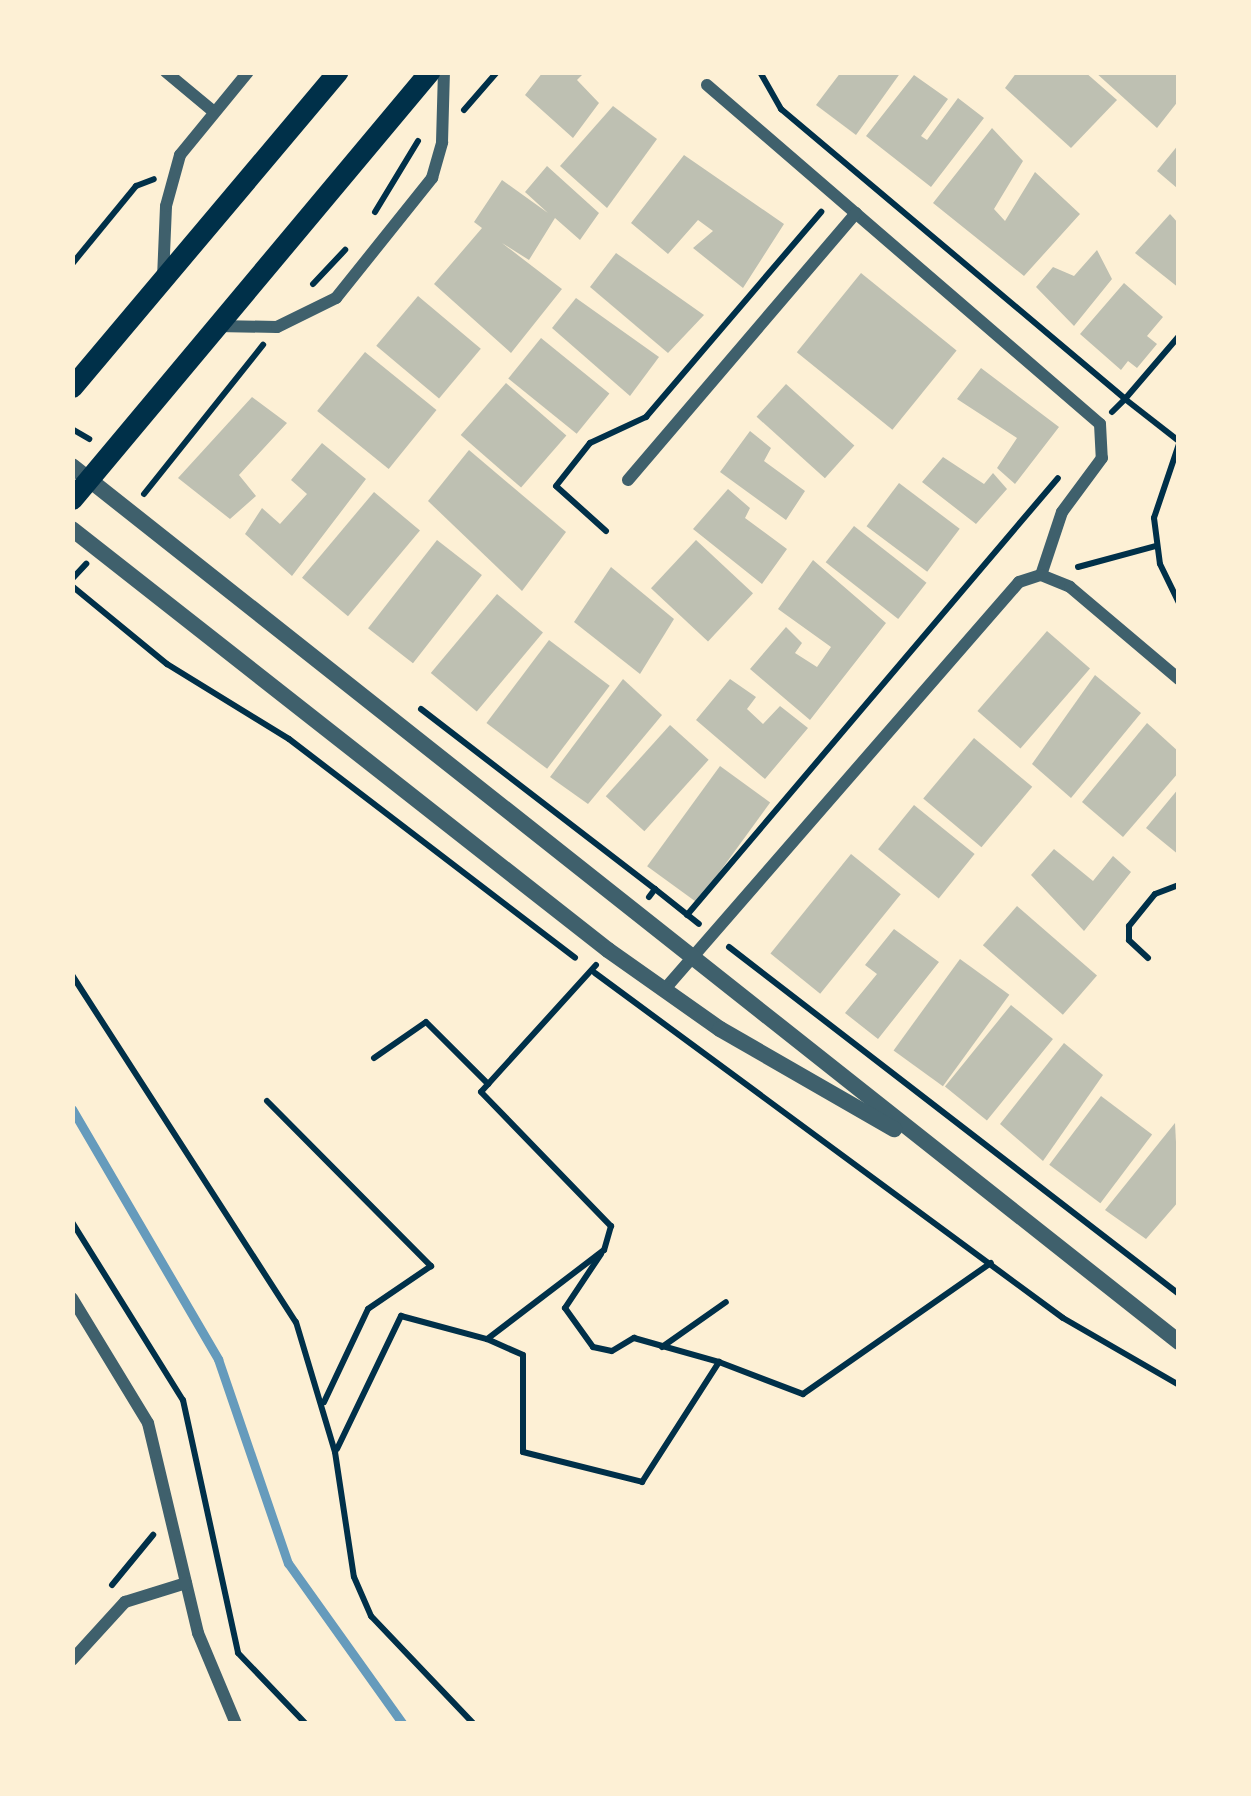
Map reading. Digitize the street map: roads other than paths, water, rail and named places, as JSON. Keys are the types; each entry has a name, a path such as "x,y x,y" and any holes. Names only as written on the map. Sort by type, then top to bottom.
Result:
{"highway":[{"path":"74,380 337,72"},
{"path":"72,499 80,472 216,326 429,72"}],"street":[{"path":"166,72 214,112"},
{"path":"163,279 173,174 214,112 248,72"},
{"path":"216,326 278,327 336,298 432,178 444,72"},
{"path":"664,990 1001,596 1041,575 1062,512 1102,458 1100,424 707,85"},
{"path":"628,480 856,213"},
{"path":"80,472 923,1146 1179,1342"},
{"path":"72,530 664,990 923,1146"},
{"path":"1041,575 1070,587 1179,679"},
{"path":"73,1303 148,1424 186,1583 236,1724"},
{"path":"72,1660 125,1602 186,1583"}],"waterway":[{"path":"72,1109 218,1359 288,1563 403,1724"}]}
